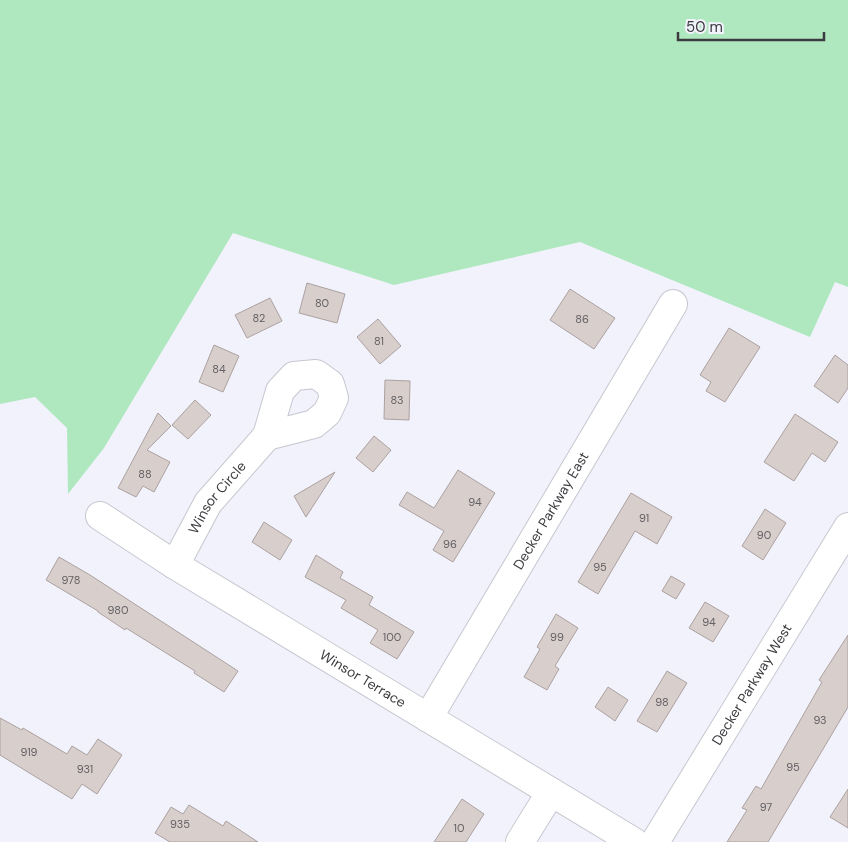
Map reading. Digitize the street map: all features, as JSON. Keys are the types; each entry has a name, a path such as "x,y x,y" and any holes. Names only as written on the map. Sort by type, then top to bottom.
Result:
{"street":[{"name":"Decker Parkway East","path":"428,718 674,304"},
{"name":"Winsor Circle","path":"175,565 208,503 267,436"},
{"name":"Winsor Terrace","path":"100,516 175,565 551,792"},
{"name":"Decker Parkway West","path":"655,842 848,527"},
{"path":"520,842 551,792 634,842"}],"green space":[{"path":"0,0 848,0 848,287 835,282 810,337 580,242 394,285 233,233 104,448 68,494 67,428 35,397 0,404"}],"building":[{"path":"307,283 345,294 337,323 299,313"},
{"path":"570,289 615,318 594,349 550,320"},
{"path":"270,298 282,321 247,338 235,315"},
{"path":"378,319 401,346 380,364 357,337"},
{"path":"729,328 760,347 725,402 706,391 711,382 700,375"},
{"path":"214,345 239,356 223,392 199,382"},
{"path":"835,355 848,365 848,388 838,403 814,386"},
{"path":"385,380 410,381 409,420 384,419"},
{"path":"195,400 211,415 188,439 172,425"},
{"path":"158,413 171,426 147,450 170,462 154,492 143,486 136,497 118,488"},
{"path":"795,414 838,442 825,462 812,453 794,481 764,462"},
{"path":"374,436 391,450 373,472 356,458"},
{"path":"458,470 495,493 453,562 433,550 444,531 399,505 407,492 434,508"},
{"path":"335,472 306,517 294,496"},
{"path":"631,493 672,517 657,544 635,531 598,594 578,582"},
{"path":"765,509 786,523 763,560 742,546"},
{"path":"264,522 292,540 280,560 252,542"},
{"path":"316,555 343,572 340,578 373,597 369,605 414,632 397,659 370,643 378,630 341,608 346,600 305,577"},
{"path":"59,557 238,671 224,692 194,673 195,671 46,580"},
{"path":"671,576 685,584 676,599 662,591"},
{"path":"705,602 729,616 713,642 689,628"},
{"path":"556,614 578,628 555,666 559,669 547,690 524,677 540,649 537,647"},
{"path":"848,635 848,707 768,842 727,842 747,810 742,808 756,786 761,789 822,682 819,680"},
{"path":"667,671 687,683 657,732 637,721"},
{"path":"608,687 628,700 615,721 595,707"},
{"path":"0,718 22,730 23,728 67,754 72,746 87,755 98,739 122,755 97,794 82,784 72,799 0,755"},
{"path":"848,789 848,828 830,817"},
{"path":"462,799 484,814 466,842 434,842"},
{"path":"189,805 223,826 226,821 258,842 170,842 155,833 171,807 183,814"}]}
